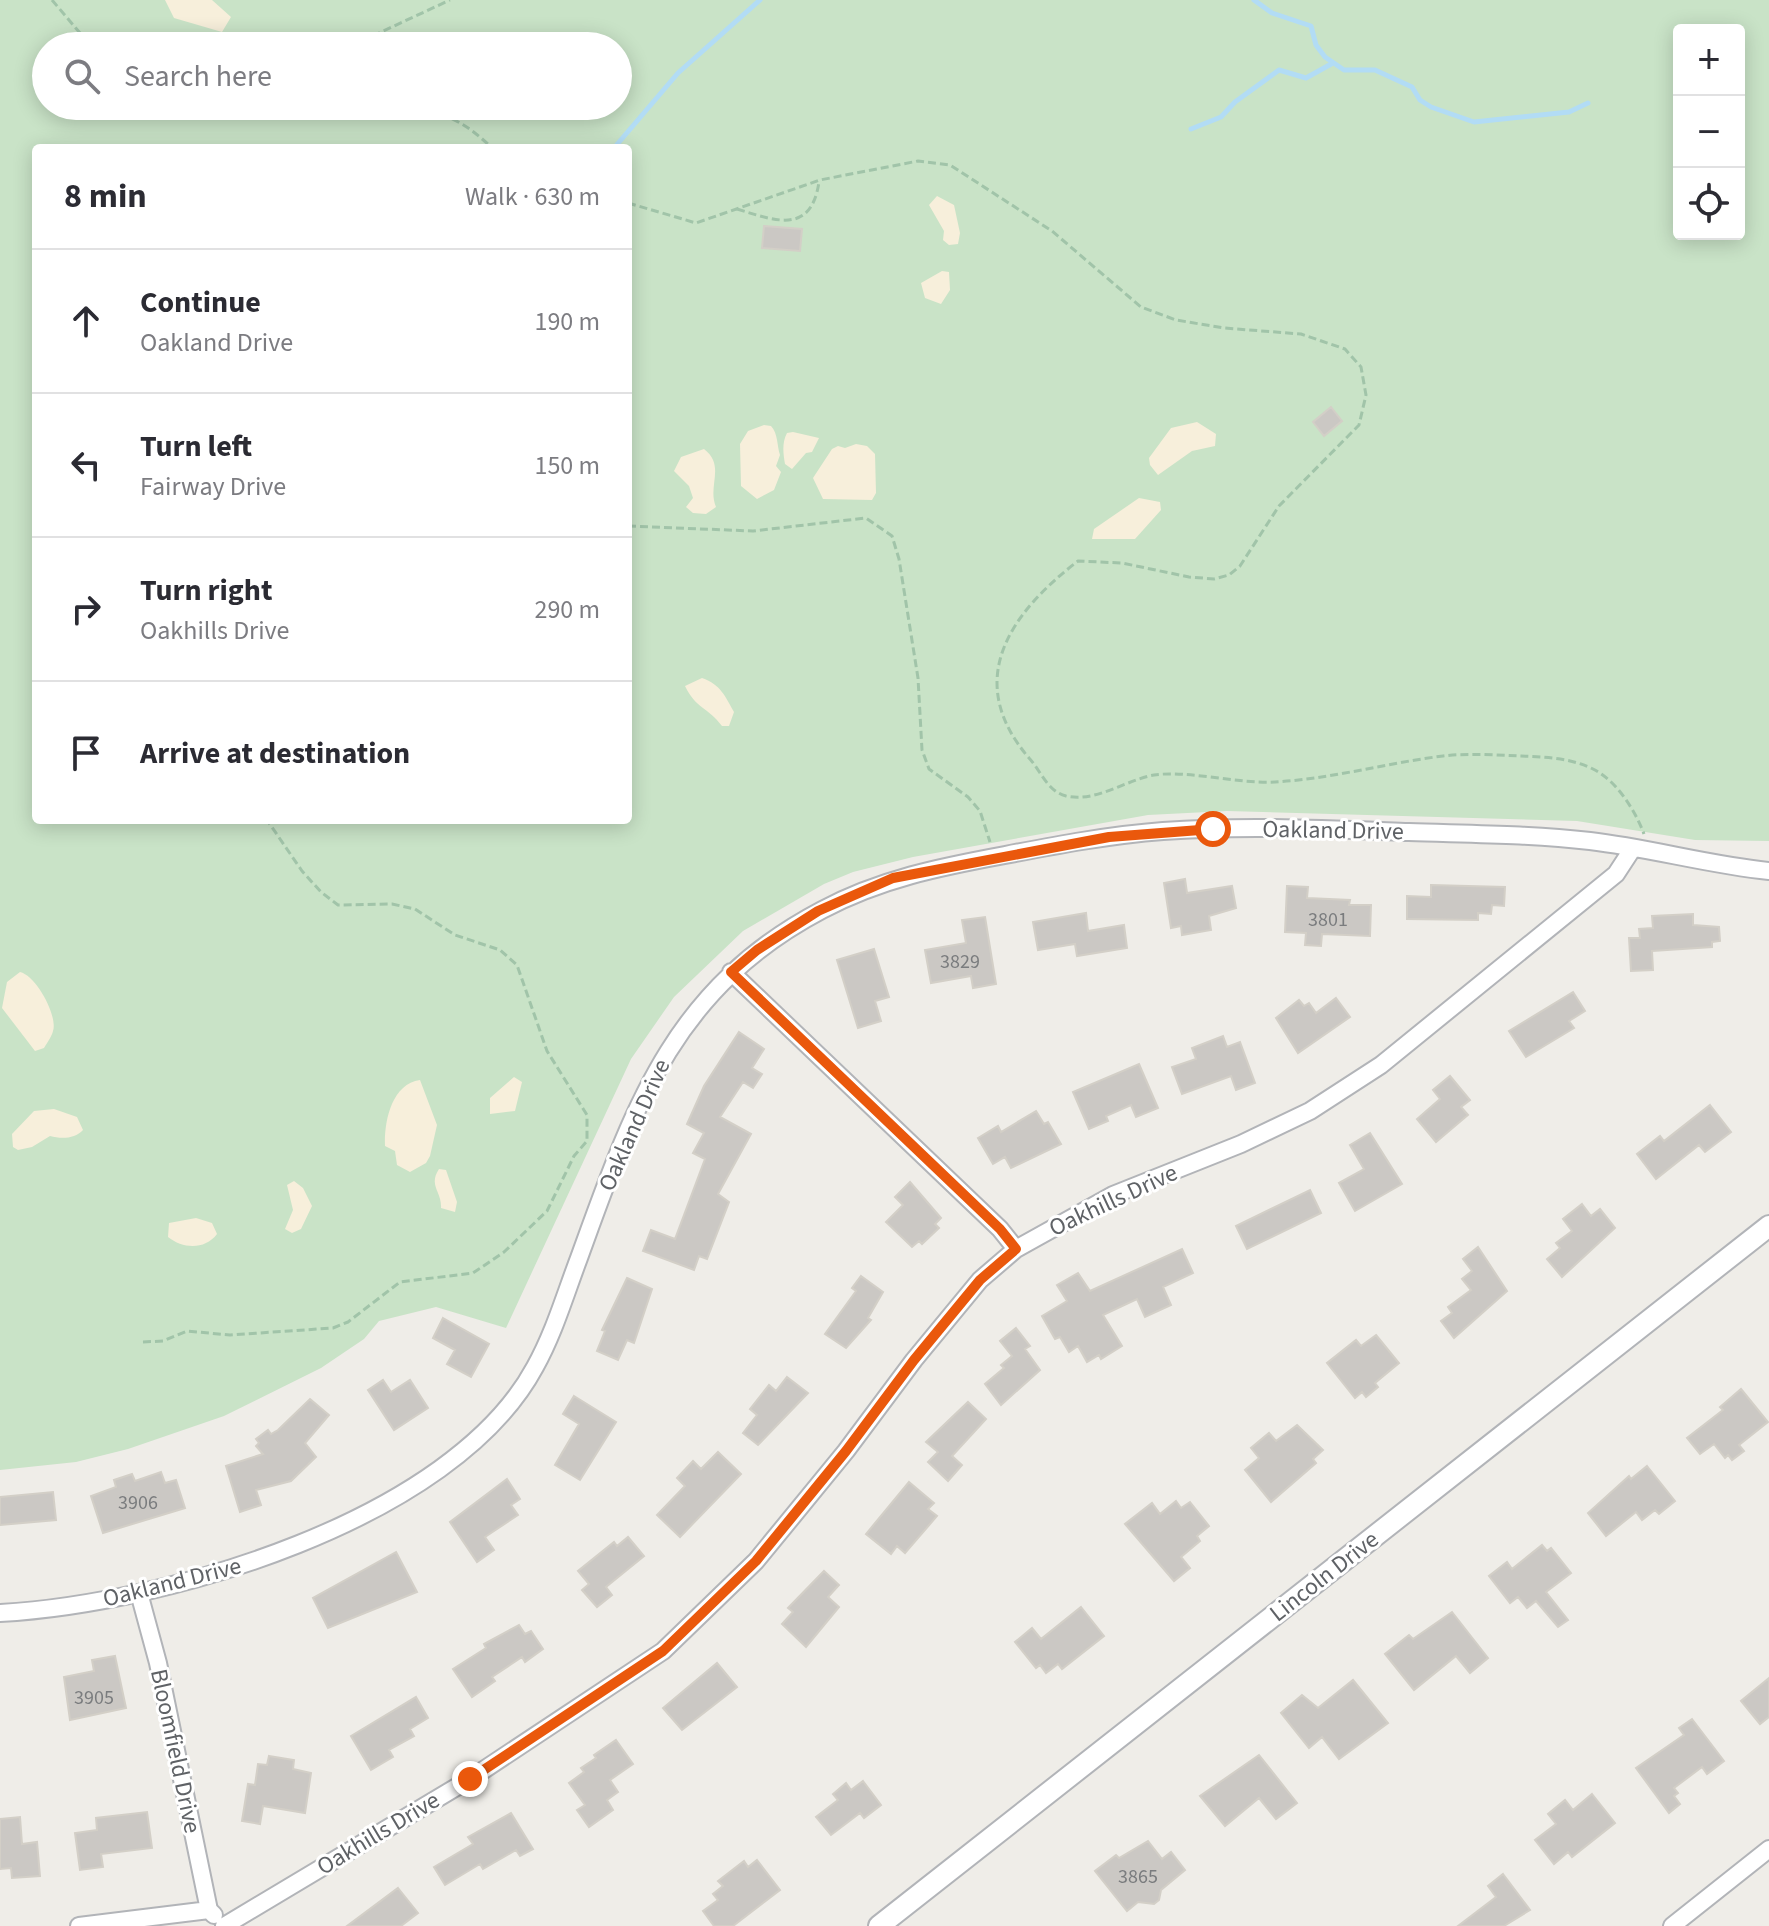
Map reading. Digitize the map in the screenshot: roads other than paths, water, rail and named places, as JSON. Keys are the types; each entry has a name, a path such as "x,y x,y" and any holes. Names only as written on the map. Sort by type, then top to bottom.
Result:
{"street":[{"name":"Oakland Drive","path":"0,1613 139,1593 275,1554 324,1532 423,1479 492,1429 518,1396 546,1344 619,1150 652,1075 697,1009 731,972 786,931 853,894 893,878 992,857 1137,833 1242,828 1511,835 1639,849 1769,871"},
{"name":"Oakhills Drive","path":"224,1926 470,1779 663,1651 756,1561 980,1280 1016,1249 1113,1195 1263,1134 1354,1083 1428,1028 1606,882 1639,849"},
{"path":"731,972 1000,1229 1016,1249"},
{"name":"Lincoln Drive","path":"879,1926 1769,1226"},
{"name":"Bloomfield Drive","path":"139,1593 158,1663 209,1910"},
{"path":"1672,1926 1769,1849"},
{"path":"79,1926 209,1910 224,1926"}],"waterway":[{"path":"617,144 678,73 760,0"},
{"path":"1254,0 1272,13 1311,26 1316,45 1325,57 1344,70 1375,70 1412,87 1420,100 1431,107 1474,122 1569,112 1588,103"},
{"path":"1191,129 1221,117 1235,102 1279,70 1306,78 1333,63"}]}
